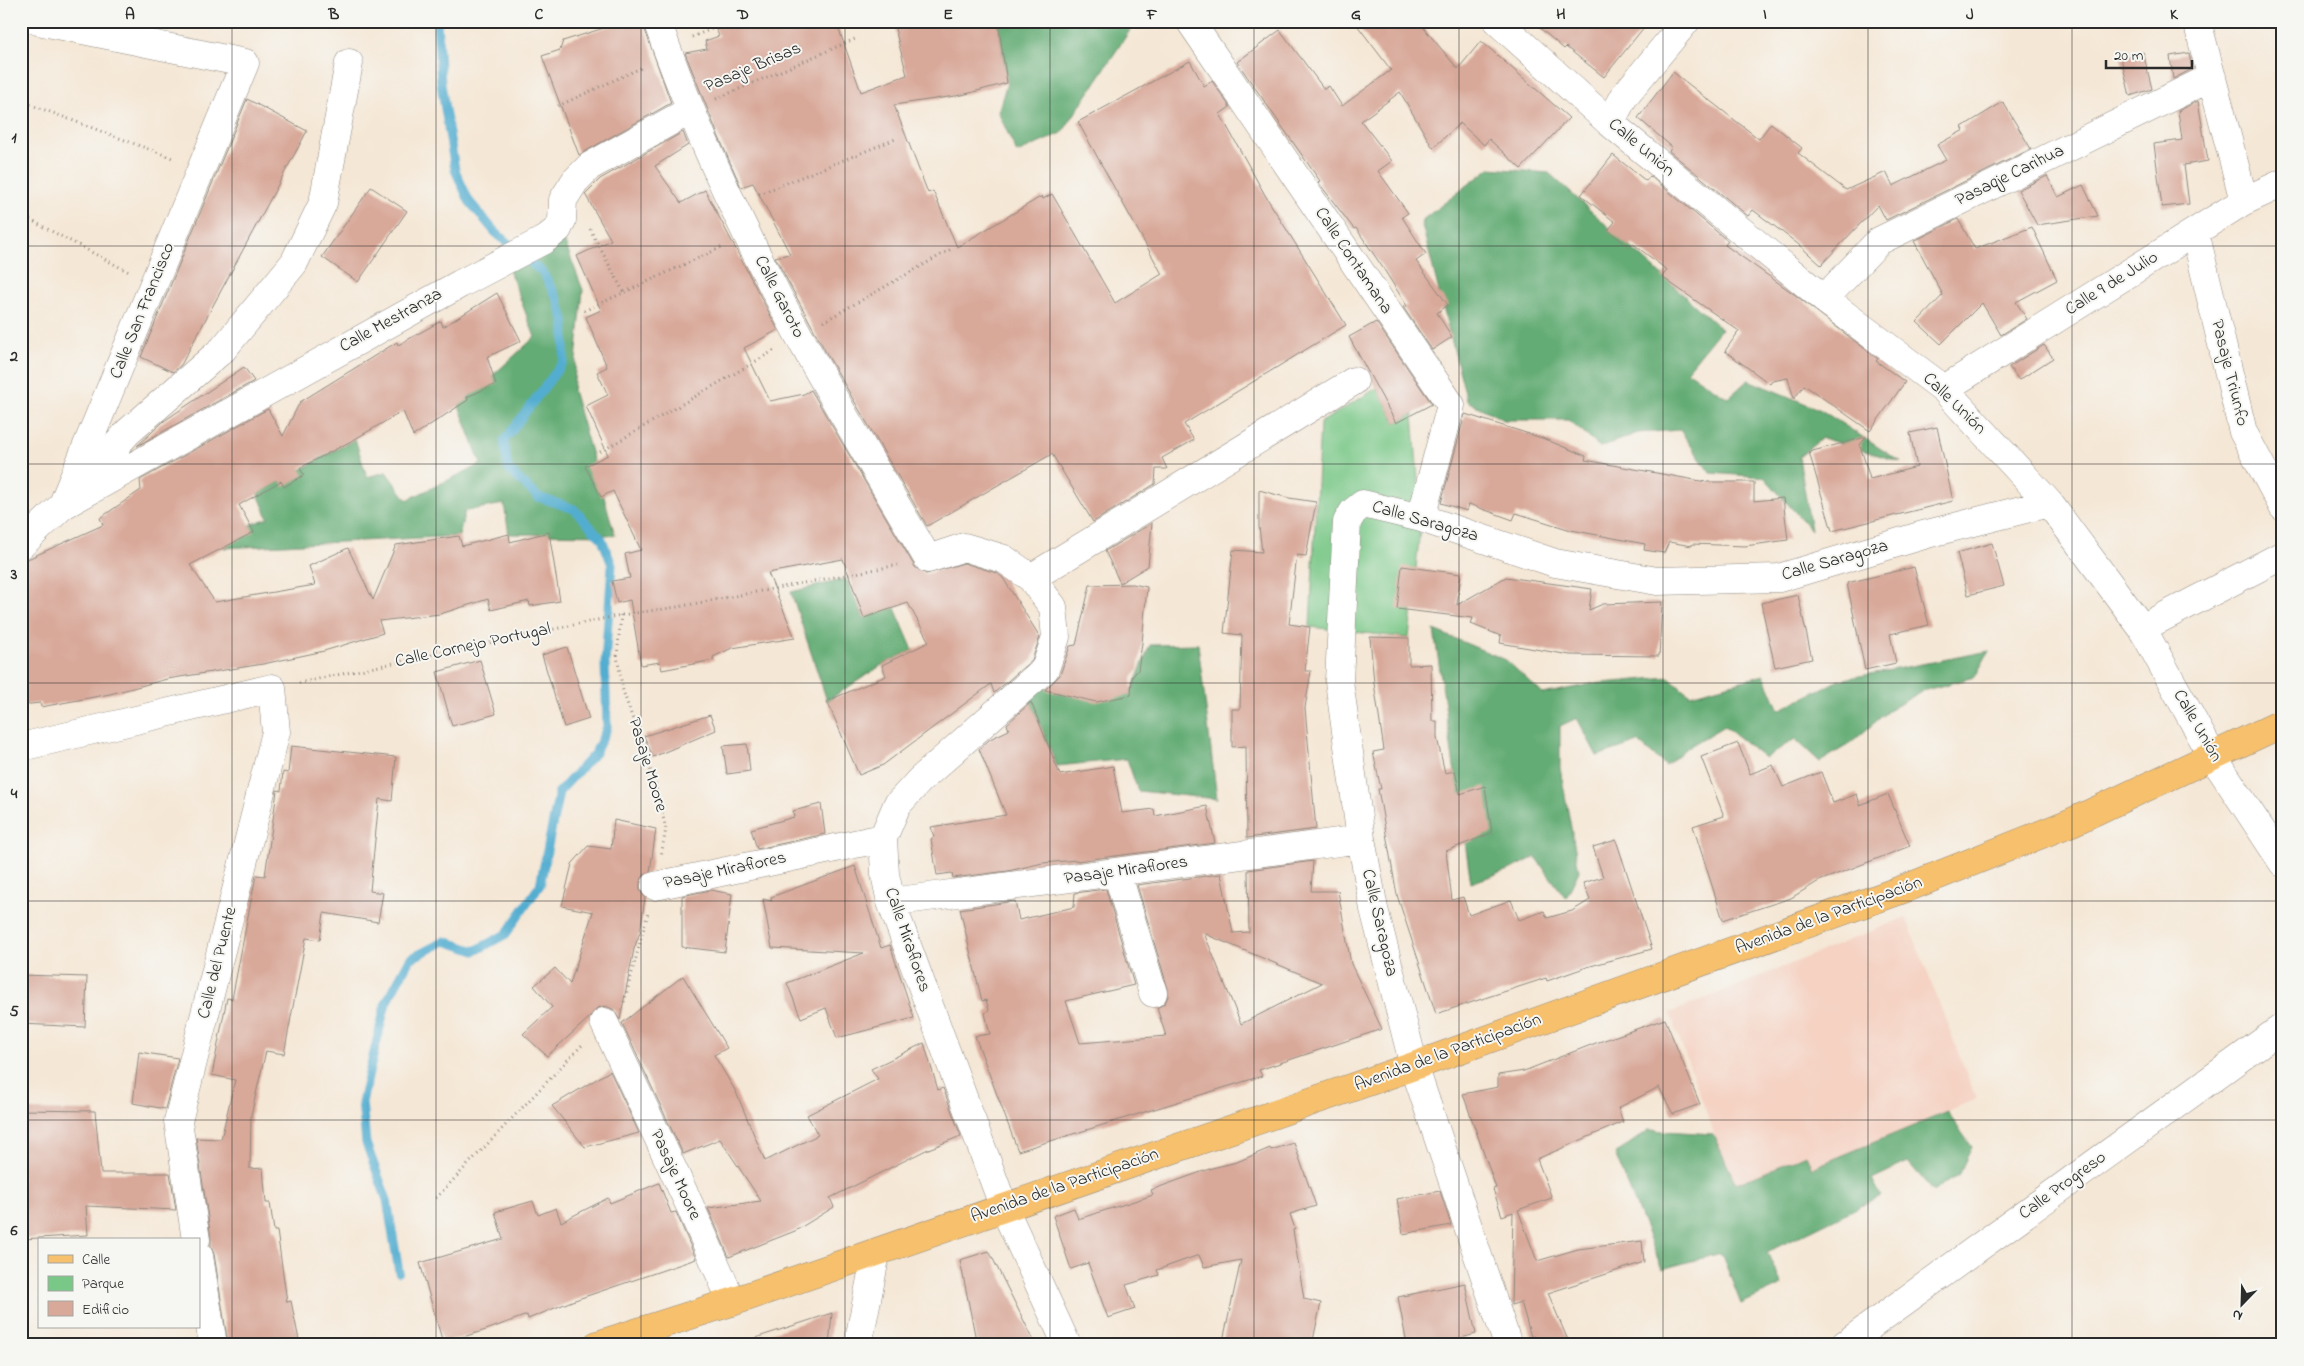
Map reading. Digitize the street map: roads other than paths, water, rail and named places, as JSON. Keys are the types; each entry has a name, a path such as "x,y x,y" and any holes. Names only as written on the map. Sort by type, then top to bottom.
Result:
{"main road":[{"name":"Avenida de la Participación","path":"598,1345 876,1253 1414,1066 1909,887 2072,822 2283,723"}],"street":[{"name":"Calle San Francisco","path":"21,545 62,506 245,63 38,21"},
{"name":"Calle Garoto","path":"656,21 690,111 748,236 799,336 928,559"},
{"name":"Calle Contamana","path":"1190,21 1451,405 1420,518"},
{"name":"Calle Unión","path":"1497,21 1610,123 1824,299 1944,389 2048,503 2142,628 2213,757 2283,863"},
{"path":"1610,123 1625,96 1686,21"},
{"path":"2197,21 2244,201"},
{"path":"62,506 128,432 223,349 294,263 323,203 349,63"},
{"name":"Pasaqje Carihua","path":"1824,299 1879,241 2212,77"},
{"name":"Calle Mestranza","path":"62,506 460,284 544,240 558,229 562,220 563,200 575,181 590,166 690,111"},
{"name":"Calle 9 de Julio","path":"1944,389 2244,201 2283,183"},
{"name":"Pasaje Triunfo","path":"2194,232 2243,432 2283,507"},
{"path":"1031,578 1354,382"},
{"name":"Calle Saragoza","path":"1508,1345 1414,1066 1374,909 1361,839 1339,681 1347,522 1353,512 1363,504 1420,518 1555,563 1656,581 1779,578 1927,534 2048,503"},
{"name":"Calle Miraflores","path":"928,559 964,547 1004,559 1031,578 1053,607 1056,636 1045,669 920,780 897,805 883,838 885,874 891,902 1004,1208 1067,1345"},
{"path":"2142,628 2283,555"},
{"name":"Calle del Puente","path":"21,747 272,688 276,732 178,1121 196,1238"},
{"name":"Pasaje Miraflores","path":"655,886 883,838"},
{"name":"Pasaje Miraflores","path":"891,902 1361,839"},
{"path":"1117,872 1153,994"},
{"name":"Pasaje Moore","path":"604,1022 690,1206 732,1302"},
{"name":"Calle Progreso","path":"1844,1345 2283,1027"},
{"path":"858,1345 876,1253"},
{"path":"200,1262 213,1345"}],"waterway":[{"path":"399,1272 387,1200 366,1143 362,1102 386,1003 410,959 445,941 475,951 506,934 540,885 559,792 595,753 607,728 605,663 612,565 602,539 574,509 538,497 508,469 504,441 564,361 565,323 558,300 543,273 495,232 469,201 455,170 441,84 437,21"}]}
